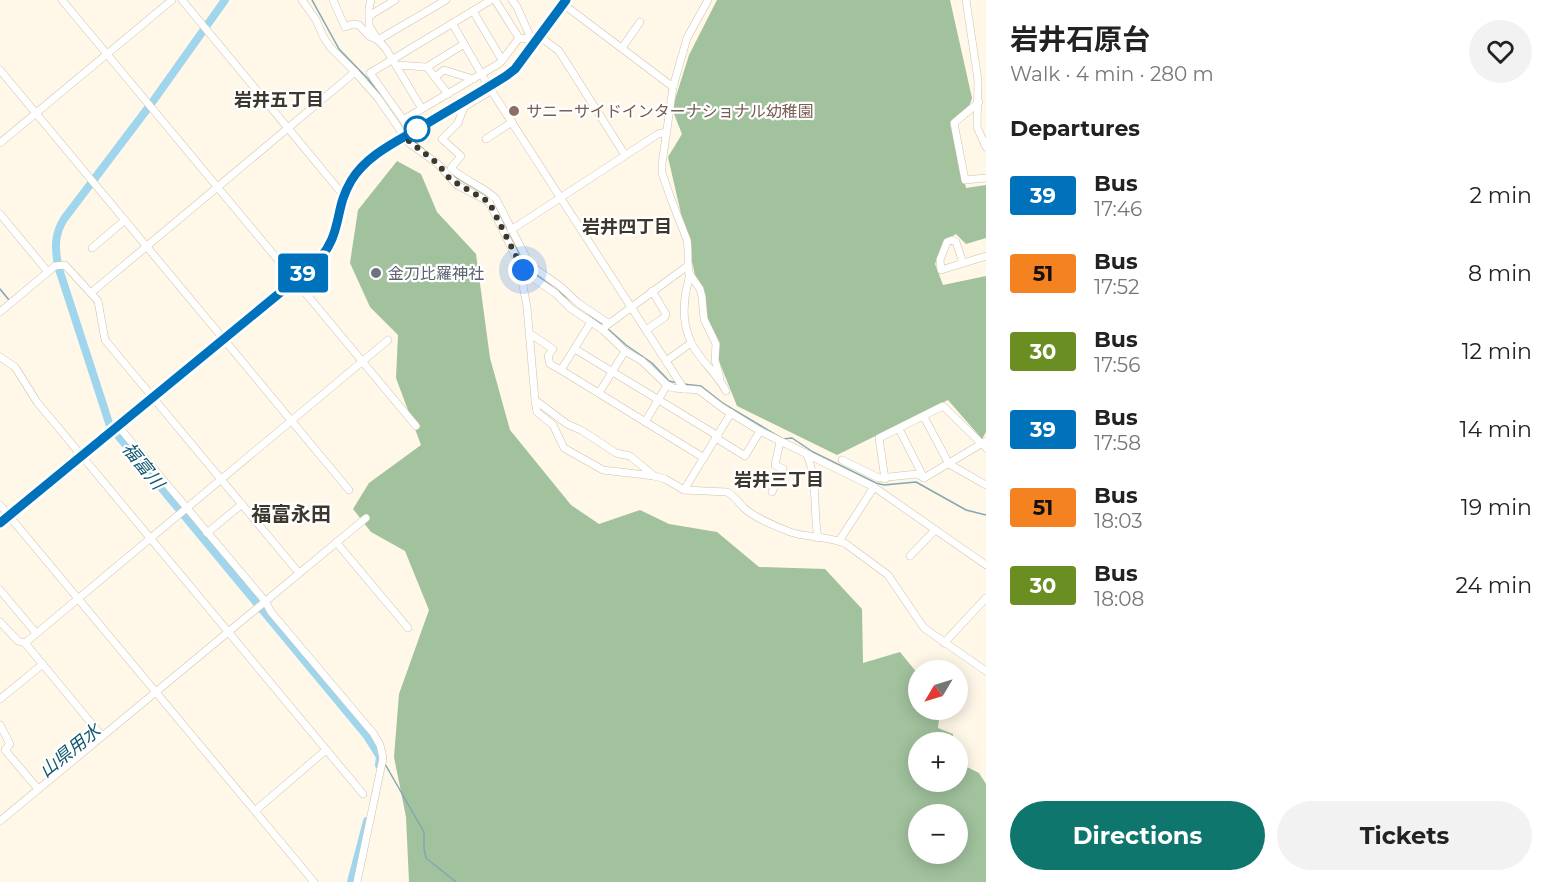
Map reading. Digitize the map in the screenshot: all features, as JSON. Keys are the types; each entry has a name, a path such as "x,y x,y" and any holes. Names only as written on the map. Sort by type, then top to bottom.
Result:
{"main road":[{"path":"0,523 324,254 331,243 350,181 367,162 408,135 490,88 515,69 534,39 564,2"}],"street":[{"path":"62,0 416,426"},
{"path":"0,143 172,0"},
{"path":"182,0 344,196"},
{"path":"302,0 331,48 355,72 408,135 450,179 489,202 523,270 555,293 570,308 591,322 606,326"},
{"path":"333,0 345,27 357,24 369,36 378,40"},
{"path":"371,0 369,26 422,109"},
{"path":"369,15 395,0"},
{"path":"378,40 446,0"},
{"path":"408,135 403,120 370,73 394,62 452,23 493,0 519,38"},
{"path":"512,0 530,36 559,51 625,155"},
{"path":"708,0 687,38 673,87 662,173 689,251 684,321 691,343 721,381"},
{"path":"966,0 978,80 977,127 985,142"},
{"path":"564,2 673,87"},
{"path":"473,11 502,60"},
{"path":"622,48 640,22"},
{"path":"452,23 490,88 681,385"},
{"path":"519,38 534,39"},
{"path":"403,120 502,60 519,38"},
{"path":"394,62 427,67 464,44"},
{"path":"427,67 448,94"},
{"path":"0,70 349,490"},
{"path":"435,77 444,70 473,79"},
{"path":"92,292 355,72"},
{"path":"490,88 464,107 458,123 442,139 461,156 451,168 467,181 492,194 501,205 523,254 534,269 560,286 606,326 625,351 642,361 667,385 673,388 681,385 699,390 760,431 874,488 986,565"},
{"path":"440,98 448,111"},
{"path":"978,102 954,123 965,180 986,178"},
{"path":"486,139 512,122"},
{"path":"511,230 658,134 667,132"},
{"path":"0,214 47,270"},
{"path":"92,248 125,220"},
{"path":"963,263 956,242 952,240 947,242 940,260 941,270 986,256"},
{"path":"0,312 47,270 60,265 71,269 92,292 100,307 99,315 105,340 299,573"},
{"path":"523,270 521,275 527,307 537,412 553,425 564,448 603,470 654,476 665,479 684,490 727,492 752,514 790,531 839,541 888,575 917,621 944,643 986,671"},
{"path":"606,326 652,291 688,270"},
{"path":"688,270 700,289 704,319 716,344 715,360 726,391"},
{"path":"646,330 666,314 652,291"},
{"path":"561,370 591,322"},
{"path":"529,333 553,349 548,356 550,364 704,458"},
{"path":"25,643 388,340"},
{"path":"666,361 691,343"},
{"path":"575,349 745,456 760,431"},
{"path":"599,393 625,351"},
{"path":"0,357 19,372 37,402 81,456 363,794"},
{"path":"645,422 667,385"},
{"path":"535,400 567,424 616,453 639,461 654,476"},
{"path":"885,479 879,438 943,406 985,443 924,478"},
{"path":"684,490 731,413"},
{"path":"924,417 949,464 986,485"},
{"path":"115,428 264,601 373,733 381,746 383,760 357,882"},
{"path":"899,429 924,478"},
{"path":"772,492 783,469 775,465 780,442"},
{"path":"807,455 814,480 818,538"},
{"path":"842,460 879,478 917,474 924,478"},
{"path":"839,541 874,488"},
{"path":"207,533 242,504"},
{"path":"0,505 314,882"},
{"path":"0,821 366,518"},
{"path":"910,556 935,530"},
{"path":"336,542 408,628"},
{"path":"0,590 36,633"},
{"path":"944,643 986,598"},
{"path":"0,622 18,642 25,643 102,736"},
{"path":"0,699 43,664"},
{"path":"0,725 10,744 3,752 38,789"},
{"path":"255,810 326,750"}],"green space":[{"path":"717,0 950,0 972,98 967,113 951,124 966,188 986,185 986,238 966,244 956,234 943,242 935,264 943,285 986,276 986,432 982,439 948,400 837,455 737,406 709,336 668,157 682,134 672,109 689,55"},
{"path":"397,161 421,174 437,212 476,254 490,358 510,430 571,505 599,524 640,510 669,524 717,532 759,567 825,569 862,609 863,663 900,652 908,662 908,720 939,720 938,728 948,732 908,732 908,792 968,792 968,768 979,773 986,784 986,882 409,882 406,817 394,757 399,694 429,610 405,551 371,532 353,509 369,483 421,445 396,378 398,335 370,307 350,263 358,210"}],"waterway":[{"name":"福富川","path":"225,0 151,104 64,219 56,242 58,266 110,426 367,736 380,757 379,765"},
{"path":"312,0 339,49 368,79 382,98"},
{"path":"409,137 446,168"},
{"path":"450,172 495,203"},
{"path":"499,213 513,243 530,270 603,325"},
{"path":"0,289 9,300"},
{"path":"607,328 652,363 669,381 678,383"},
{"path":"683,384 701,386 724,404 783,439 792,438 813,452 876,483 884,485 916,482 966,510 986,515"},
{"path":"385,764 424,832 426,858 456,882"},
{"name":"福富川","path":"351,882 367,821"}],"bus line":[{"name":"39","path":"0,523 315,264 331,243 344,196 350,181 358,170 379,152 515,69 566,0"}],"place":[{"name":"サニーサイドインターナショナル幼稚園","path":"514,111"},
{"name":"金刀比羅神社","path":"376,273"}],"district":[{"name":"岩井五丁目","path":"279,100"},
{"name":"岩井四丁目","path":"627,227"},
{"name":"岩井三丁目","path":"779,480"},
{"name":"福富永田","path":"291,514"}],"route":[{"path":"417,129 404,137 438,164 450,179 489,202 523,270"}],"water label":[{"name":"山県用水","path":"70,751"}]}
